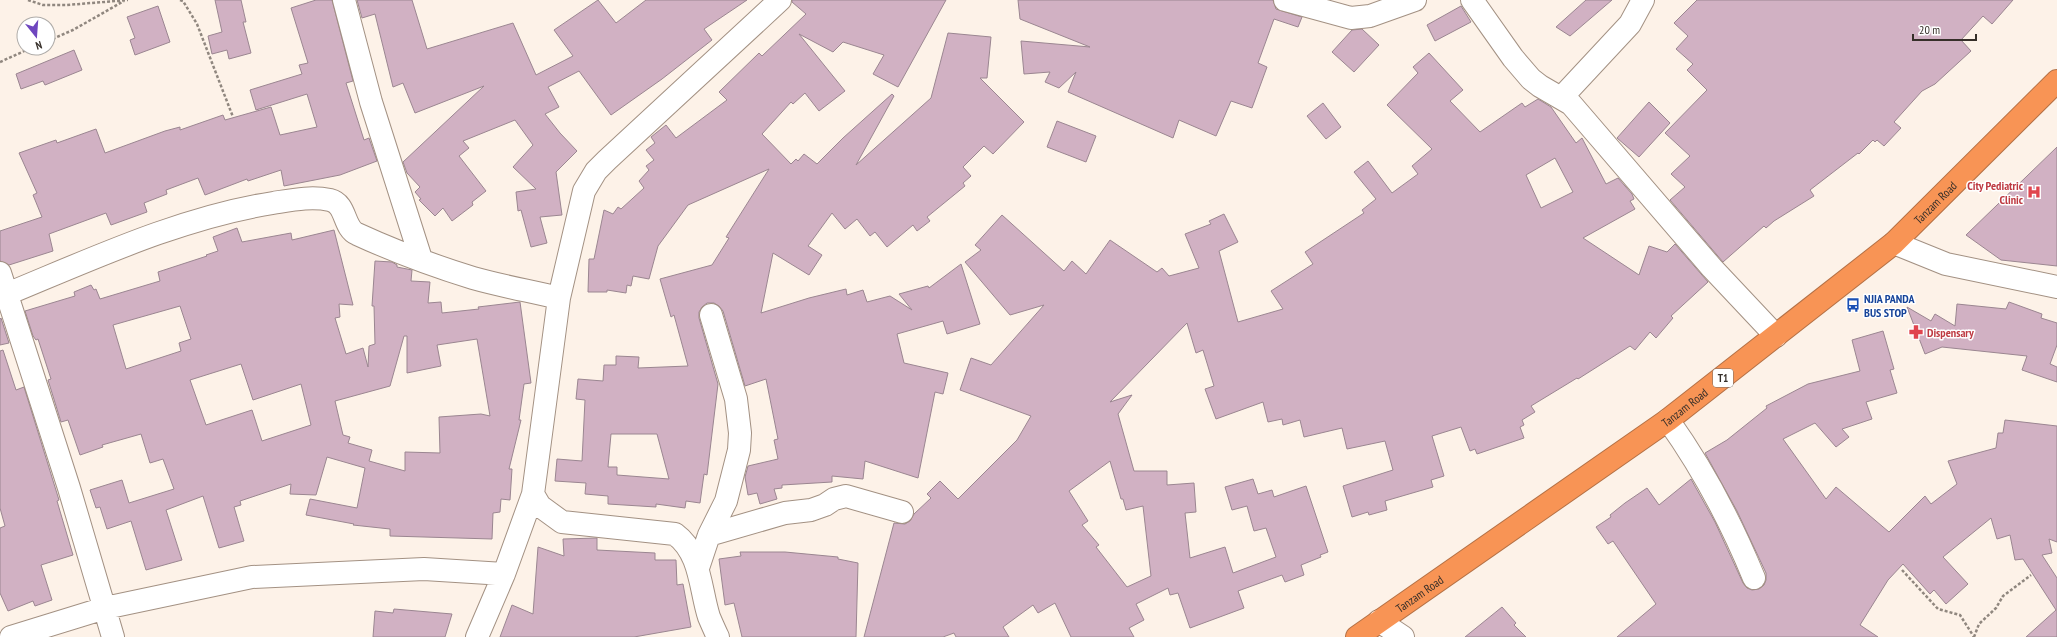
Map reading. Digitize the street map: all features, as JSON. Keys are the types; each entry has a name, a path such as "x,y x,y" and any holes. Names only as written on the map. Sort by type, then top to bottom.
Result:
{"highway":[{"name":"Tanzam Road","path":"1357,637 1668,420 1894,243 2057,81"}],"street":[{"path":"344,0 371,102 421,259"},
{"path":"477,637 504,574 533,494 559,298 584,191 596,171 780,0"},
{"path":"1285,0 1351,18 1370,16 1415,0"},
{"path":"1472,0 1513,58 1531,78 1540,86 1562,97 1571,104 1712,268 1776,336"},
{"path":"1562,97 1630,24 1643,0"},
{"path":"7,294 86,262 217,215 259,205 304,198 332,200 341,208 346,221 355,233 421,259 473,278 559,298"},
{"path":"1894,243 1946,264 2057,287"},
{"path":"0,273 113,637"},
{"path":"698,568 709,535 726,501 738,450 740,433 736,399 711,315"},
{"path":"1668,420 1687,446 1715,493 1738,540 1754,578"},
{"path":"533,494 540,506 562,522 674,534 685,541 698,568 710,618 718,637"},
{"path":"709,535 785,513 811,510 825,505 834,499 846,496 902,512"},
{"path":"11,637 105,608 252,577 424,569 504,574"},
{"path":"1379,621 1403,637"}],"path":[{"path":"28,0 43,5 67,5 126,0"},
{"path":"56,37 73,30 126,0"},
{"path":"180,0 183,1 197,24 233,117"},
{"path":"0,62 16,55"},
{"path":"1902,570 1938,609 1960,614 1974,637"},
{"path":"1974,637 1979,624 1996,608 2003,596 2031,574"}],"building":[{"path":"215,0 241,0 246,22 243,22 251,53 229,59 227,50 212,54 208,36 222,32"},
{"path":"316,0 332,0 353,81 346,83 364,140 369,138 377,161 340,175 284,186 281,170 248,181 247,179 205,195 198,178 166,190 167,194 144,203 147,212 111,225 106,213 49,234 53,251 9,265 0,261 0,231 42,217 33,195 37,193 19,153 56,140 57,143 96,129 105,153 165,131 180,127 180,130 223,115 225,120 271,107 280,135 317,127 307,94 256,110 250,90 302,74 299,65 308,63 291,8"},
{"path":"357,0 412,0 427,49 513,23 536,75 573,56 554,30 598,0 616,23 646,0 747,0 704,29 712,40 662,79 611,115 579,71 548,87 559,107 545,114 577,151 556,172 562,215 540,217 547,243 531,247 521,210 518,211 516,192 536,189 513,167 533,145 515,120 463,141 469,148 459,156 486,191 472,202 473,205 452,221 443,208 435,216 419,200 421,199 415,192 420,187 407,173 403,162 484,86 415,113 403,83 393,87 375,14 362,18"},
{"path":"792,0 946,0 898,87 873,74 884,55 843,42 833,52 799,34 845,91 819,111 805,93 793,104 791,102 762,134 791,164 796,159 798,161 804,154 817,164 843,138 892,94 894,96 856,165 931,98 948,33 991,37 987,78 980,78 1024,122 993,154 984,146 963,167 971,176 963,183 965,186 927,217 930,221 917,231 913,225 887,247 875,232 870,236 857,219 845,229 832,213 808,246 822,255 809,275 773,253 761,313 809,298 846,289 847,295 863,290 867,302 890,296 912,310 899,294 928,286 929,288 961,264 980,324 947,334 943,321 897,334 904,363 948,373 943,394 935,392 918,478 865,461 863,479 832,476 832,482 782,485 782,488 774,489 777,499 760,504 757,493 748,495 745,477 748,466 778,459 774,440 778,439 766,379 745,386 723,311 714,303 707,303 699,312 699,318 718,384 707,475 704,474 700,503 686,501 685,508 656,504 656,507 608,504 608,496 585,494 586,483 555,481 557,459 582,461 585,400 576,399 578,379 603,381 604,365 616,365 616,356 639,357 638,368 688,366 674,315 671,317 660,279 712,265 729,238 726,237 769,169 688,205 658,246 649,279 633,276 631,286 627,285 626,293 607,290 607,292 588,292 589,259 594,259 604,210 613,214 618,207 621,209 644,188 639,181 649,170 646,166 654,160 646,150 655,143 651,137 666,125 676,138 727,100 719,92 759,53 762,56 806,14 792,2","holes":["611,434 657,434 669,479 617,475 617,467 608,467"]},
{"path":"1018,0 1273,0 1276,9 1302,17 1298,27 1274,19 1258,63 1267,67 1252,108 1231,101 1216,136 1179,120 1173,138 1068,92 1076,72 1059,88 1045,82 1050,72 1024,74 1021,41 1090,47 1020,19"},
{"path":"1586,0 1612,0 1570,36 1556,27"},
{"path":"1697,0 2013,0 1992,24 1983,16 1961,40 1971,51 1935,84 1922,91 1894,122 1901,128 1884,146 1877,140 1875,142 1873,140 1859,154 1858,153 1810,190 1814,196 1774,221 1766,228 1764,226 1723,262 1670,200 1685,187 1671,174 1690,156 1665,133 1707,90 1687,70 1693,64 1676,49 1688,36 1674,23"},
{"path":"158,6 170,42 135,55 130,40 135,38 127,17"},
{"path":"1461,6 1471,22 1435,41 1427,25"},
{"path":"1362,29 1379,45 1354,72 1332,52 1352,30"},
{"path":"74,50 82,70 45,85 43,81 21,89 16,74"},
{"path":"1429,53 1463,90 1450,101 1480,132 1522,103 1525,107 1538,99 1551,107 1576,143 1582,138 1606,184 1618,178 1632,194 1634,199 1630,201 1635,209 1583,238 1639,275 1649,246 1667,252 1675,244 1708,282 1671,316 1673,318 1656,338 1650,332 1635,350 1630,346 1578,379 1577,378 1531,406 1535,412 1522,420 1524,425 1520,427 1524,438 1477,454 1475,449 1470,451 1461,427 1432,436 1444,476 1431,480 1433,487 1385,501 1387,510 1369,515 1368,512 1352,517 1343,486 1393,470 1385,441 1347,449 1342,428 1304,437 1300,420 1283,425 1282,419 1268,422 1263,402 1216,419 1205,389 1214,386 1203,350 1196,353 1187,323 1110,402 1132,395 1118,414 1134,471 1167,471 1167,485 1194,483 1196,512 1185,513 1190,558 1225,547 1233,573 1276,557 1266,528 1254,531 1247,506 1232,510 1225,487 1253,479 1258,494 1272,490 1274,497 1306,486 1328,552 1320,555 1321,557 1301,565 1304,575 1285,582 1282,575 1238,591 1244,608 1190,628 1178,593 1170,595 1168,588 1136,604 1144,620 1129,628 1134,637 1071,637 1055,603 1038,613 1033,605 1003,627 1009,637 956,637 954,633 943,637 864,637 894,523 905,524 910,521 914,514 931,498 927,494 940,481 958,499 1017,440 1031,416 960,390 971,358 991,365 1044,305 1010,315 965,262 981,250 975,245 1002,215 1064,271 1072,261 1086,274 1110,240 1157,272 1162,268 1169,276 1199,268 1185,234 1211,224 1209,221 1224,214 1238,242 1219,251 1238,322 1283,309 1271,291 1313,264 1305,252 1364,213 1362,210 1376,199 1354,172 1368,161 1392,193 1418,174 1412,166 1432,149 1387,105 1418,73 1413,67","holes":["1555,158 1573,192 1541,208 1526,175","1110,461 1121,499 1123,499 1126,510 1143,506 1151,576 1127,587 1096,547 1099,545 1082,525 1088,521 1069,491"]},
{"path":"1649,102 1670,123 1639,157 1617,138"},
{"path":"1323,103 1341,127 1326,139 1307,116"},
{"path":"1057,121 1096,136 1086,162 1047,147"},
{"name":"City Pediatric Clinic","path":"2057,147 2057,266 2001,260 1966,235"},
{"path":"237,228 242,242 291,233 292,240 334,230 353,305 339,304 340,317 335,318 346,354 363,348 368,367 369,346 375,344 374,306 372,306 375,261 392,262 397,265 397,267 412,270 411,281 430,282 428,303 441,302 442,313 479,309 478,307 520,302 531,383 524,384 519,420 521,420 509,469 512,469 510,500 501,499 500,512 493,513 492,539 390,536 390,529 353,525 354,524 306,515 310,499 357,508 365,468 327,457 316,495 290,494 291,484 240,501 241,505 234,507 244,541 219,548 203,496 166,510 182,560 146,570 131,521 107,529 100,507 96,508 90,490 122,480 129,503 174,489 163,459 150,463 141,434 102,445 103,447 80,455 68,420 61,422 48,380 51,379 38,339 36,340 33,336 25,311 75,296 74,292 91,285 94,290 96,289 100,299 160,281 158,272 218,251 213,237","holes":["180,306 191,339 179,343 181,351 126,369 113,325","404,336 407,336 407,373 441,366 437,345 477,339 490,416 481,414 439,417 440,453 405,452 405,471 369,461 372,450 348,443 350,437 343,435 335,401 390,386","241,364 253,400 301,384 311,425 262,441 252,410 206,425 190,380"]},
{"path":"2009,302 2042,314 2041,318 2057,323 2057,345 2050,364 2057,367 2057,382 2022,370 2027,356 1942,347 1925,354 1907,307 1931,321 1935,314 1955,326 1957,304 2006,309"},
{"path":"1,318 9,343 0,345 0,319"},
{"path":"1883,331 1894,369 1890,370 1897,393 1866,402 1872,419 1842,429 1849,437 1836,447 1815,423 1783,439 1826,499 1836,487 1889,532 1925,496 1931,504 1957,484 1948,461 1996,448 1998,433 2003,433 2005,420 2057,426 2057,542 2049,539 2052,553 2042,555 2057,578 2057,637 2026,637 2056,610 2023,559 2015,560 2010,535 1997,539 1991,518 1943,557 1968,584 1946,604 1934,590 1930,594 1903,564 1888,580 1860,625 1878,637 1617,637 1656,604 1613,541 1608,544 1596,527 1611,517 1610,515 1625,503 1647,488 1659,505 1691,479 1715,522 1743,583 1747,588 1752,590 1759,589 1764,585 1766,573 1737,511 1705,453 1727,440 1767,408 1766,406 1808,384 1860,371 1852,340"},
{"path":"3,350 16,390 24,387 59,500 57,501 73,555 41,565 52,600 35,606 33,601 8,611 0,593 0,528 5,526 0,508 0,351"},
{"path":"597,538 597,550 655,553 655,560 676,560 677,585 683,584 691,627 634,637 500,637 512,605 533,614 538,547 564,556 563,539"},
{"path":"740,552 785,552 838,557 838,559 858,563 856,637 742,637 734,603 725,605 719,559 741,556"},
{"path":"1502,607 1516,623 1514,625 1526,637 1465,637"},
{"path":"394,609 452,614 445,637 373,637 375,611 393,613"}],"place":[{"name":"City Pediatric Clinic","path":"2034,192"},
{"name":"NJIA PANDA BUS STOP","path":"1853,305"},
{"name":"Dispensary","path":"1916,332"}]}
